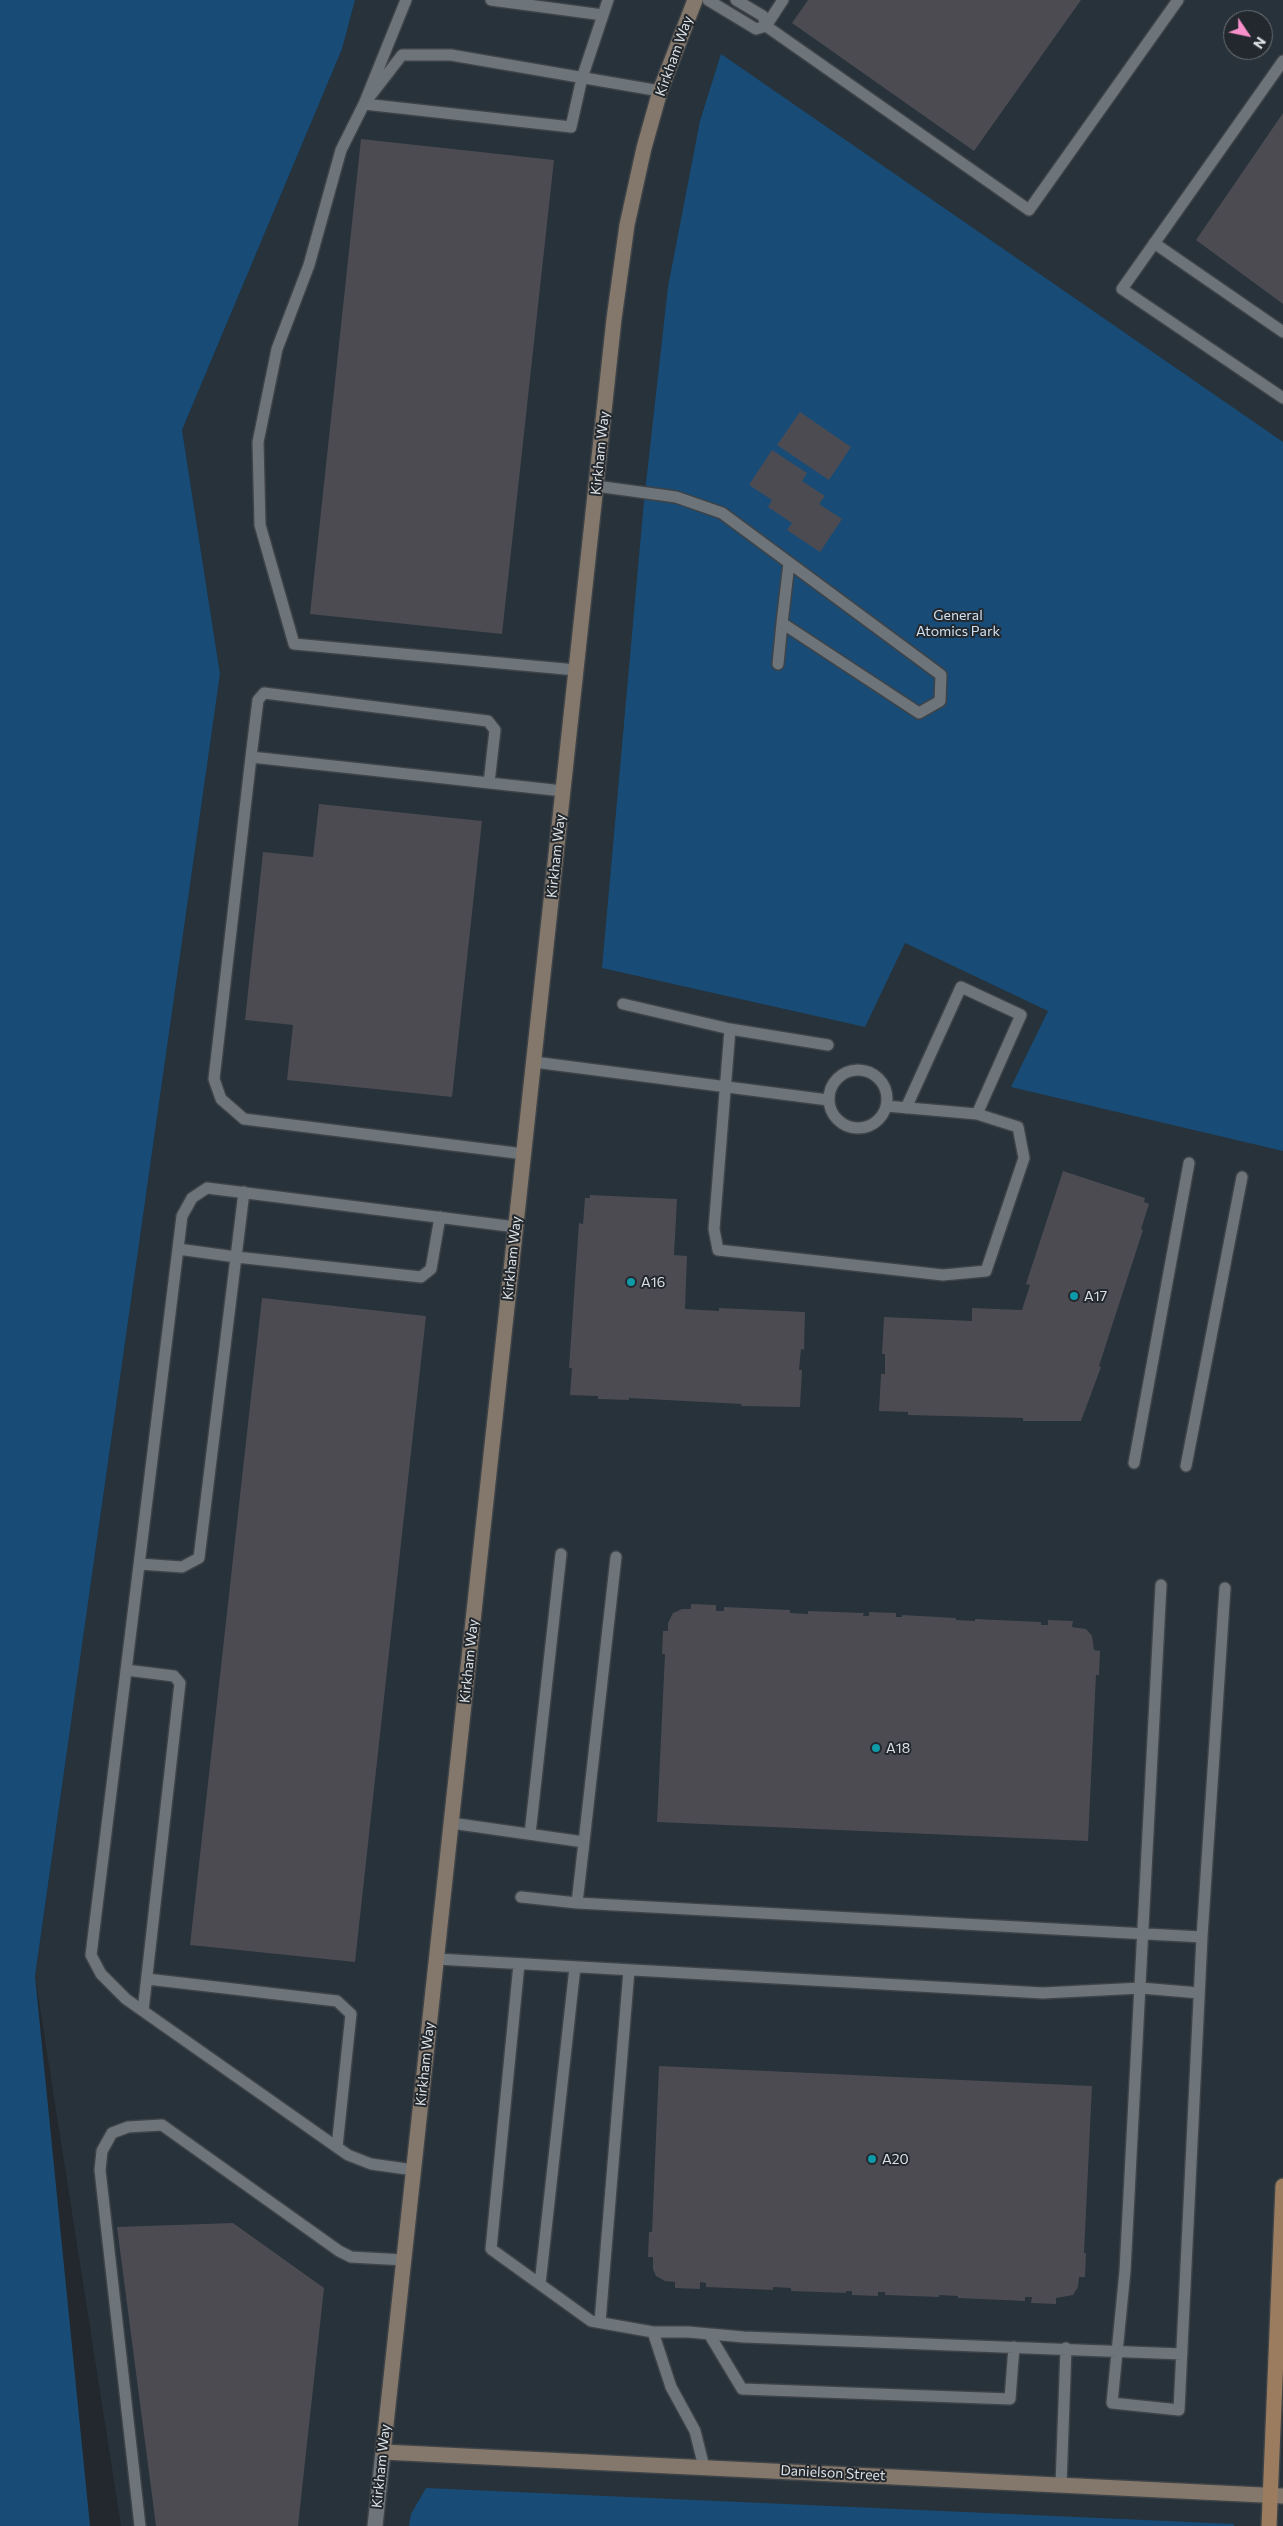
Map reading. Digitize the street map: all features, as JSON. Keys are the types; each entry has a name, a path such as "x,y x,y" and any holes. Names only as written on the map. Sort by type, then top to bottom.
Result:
{"main road":[{"name":"Kirkham Way","path":"383,2452 614,319 628,224 644,148 660,92 695,0"},
{"path":"1269,2526 1277,2496 1283,2186"},
{"name":"Danielson Street","path":"383,2452 1277,2496"}],"street":[{"name":"Kirkham Way","path":"375,2526 383,2452"}],"lane":[{"path":"406,0 364,104 341,150 309,265 277,349 258,442 260,525 294,644 576,670"},
{"path":"491,0 603,15"},
{"path":"364,104 571,127 582,78 608,0"},
{"path":"708,0 756,29 766,26 783,0"},
{"path":"736,0 763,16 766,26 1029,210 1178,0"},
{"path":"364,104 402,55 451,55 660,92"},
{"path":"1283,61 1122,289 1283,398"},
{"path":"1154,243 1283,332"},
{"path":"596,486 676,497 722,513 941,675 940,701 918,713 782,623"},
{"path":"778,664 790,563"},
{"path":"489,783 494,730 488,721 264,693 258,700 214,1079 221,1099 244,1119 524,1154"},
{"path":"251,757 563,792"},
{"path":"906,1108 961,987 1021,1014 977,1114"},
{"path":"623,1004 730,1029 828,1045"},
{"path":"730,1029 714,1230 718,1250 943,1275 986,1271 1024,1158 1018,1127 977,1114 886,1106"},
{"path":"534,1062 828,1100"},
{"path":"858,1070 874,1075 880,1081 887,1097 886,1106 876,1122 859,1129 849,1128 834,1117 828,1100 830,1090 840,1076 858,1070"},
{"path":"1134,1463 1189,1164"},
{"path":"1186,1466 1242,1177"},
{"path":"414,2170 371,2164 348,2155 126,1999 101,1974 91,1955 182,1216 192,1198 207,1188 516,1226"},
{"path":"139,1564 182,1567 199,1558 244,1192"},
{"path":"178,1249 420,1277 431,1270 440,1217"},
{"path":"530,1834 561,1554"},
{"path":"577,1903 616,1557"},
{"path":"1161,1585 1125,2271 1112,2404 1179,2410 1202,1937 1225,1588"},
{"path":"126,1670 174,1676 180,1683 143,2011"},
{"path":"451,1823 584,1842"},
{"path":"521,1897 577,1903 1202,1937"},
{"path":"436,1960 1044,1992 1140,1988 1199,1993"},
{"path":"519,1964 490,2249 591,2321 653,2332 1182,2354"},
{"path":"540,2284 575,1967"},
{"path":"600,2322 629,1970"},
{"path":"147,1979 337,2001 351,2014 337,2147"},
{"path":"140,2526 100,2170 102,2151 112,2133 128,2127 162,2125 340,2251 351,2257 404,2260"},
{"path":"653,2332 671,2387 695,2431 704,2467"},
{"path":"709,2334 742,2389 1010,2399 1014,2346"},
{"path":"1061,2485 1066,2348"}],"shaded area":[{"path":"355,0 1283,0 1283,2526 121,2526 35,1976 220,674 182,430 342,49"}],"green space":[{"path":"0,0 355,0 342,49 182,430 220,674 35,1976 90,2526 0,2526"},
{"name":"General Atomics Park","path":"721,54 1283,442 1283,1151 1011,1087 1048,1011 905,943 865,1027 602,968 644,501 668,287 700,121"},
{"path":"426,2488 1234,2524 1234,2526 409,2526 411,2514"}],"building":[{"path":"808,0 1081,0 974,151 792,23"},
{"path":"1283,113 1283,304 1196,240"},
{"path":"361,139 554,160 502,634 310,614"},
{"path":"800,412 851,447 829,480 777,445"},
{"path":"772,450 807,473 802,481 825,496 819,504 842,519 820,552 787,530 792,523 768,507 772,500 749,485"},
{"path":"319,804 482,821 452,1097 287,1080 293,1025 245,1020 263,852 313,857"},
{"name":"A17","path":"1063,1171 1145,1198 1144,1202 1149,1204 1141,1229 1143,1230 1099,1366 1101,1367 1081,1421 1023,1421 1023,1418 908,1415 908,1412 879,1411 881,1374 885,1374 885,1354 882,1354 884,1317 972,1321 972,1308 1022,1310 1030,1285 1026,1284"},
{"name":"A16","path":"590,1195 677,1199 674,1255 687,1256 685,1309 719,1311 719,1308 805,1312 804,1350 801,1349 799,1370 802,1370 800,1407 741,1406 742,1404 629,1398 629,1400 598,1399 598,1396 570,1395 572,1368 569,1368 579,1223 583,1224 585,1198 590,1198"},
{"path":"262,1298 426,1316 355,1962 190,1945"},
{"name":"A18","path":"691,1604 716,1605 716,1611 724,1611 724,1607 790,1610 790,1613 808,1614 808,1611 864,1613 863,1616 869,1616 869,1612 896,1613 896,1617 902,1617 902,1615 975,1621 975,1619 1041,1622 1041,1625 1048,1625 1048,1620 1073,1621 1072,1627 1086,1629 1092,1636 1094,1650 1100,1651 1099,1675 1096,1675 1088,1841 657,1822 665,1654 662,1654 663,1631 668,1631 668,1623 673,1613 682,1609 691,1609"},
{"name":"A20","path":"659,2066 1092,2086 1084,2253 1086,2253 1085,2277 1079,2277 1078,2287 1073,2295 1056,2298 1056,2304 1031,2303 1032,2297 1025,2297 1025,2301 958,2298 958,2296 939,2295 939,2297 885,2295 885,2292 878,2292 878,2296 852,2295 852,2291 846,2291 846,2293 791,2291 791,2288 773,2287 773,2290 706,2287 706,2283 700,2282 700,2289 675,2288 675,2282 665,2281 656,2276 653,2269 653,2257 648,2257 649,2232 652,2232"},
{"path":"233,2223 324,2288 298,2526 156,2526 117,2227"}],"place":[{"name":"A16","path":"631,1282"},
{"name":"A17","path":"1074,1296"},
{"name":"A18","path":"876,1748"},
{"name":"A20","path":"872,2159"}]}
